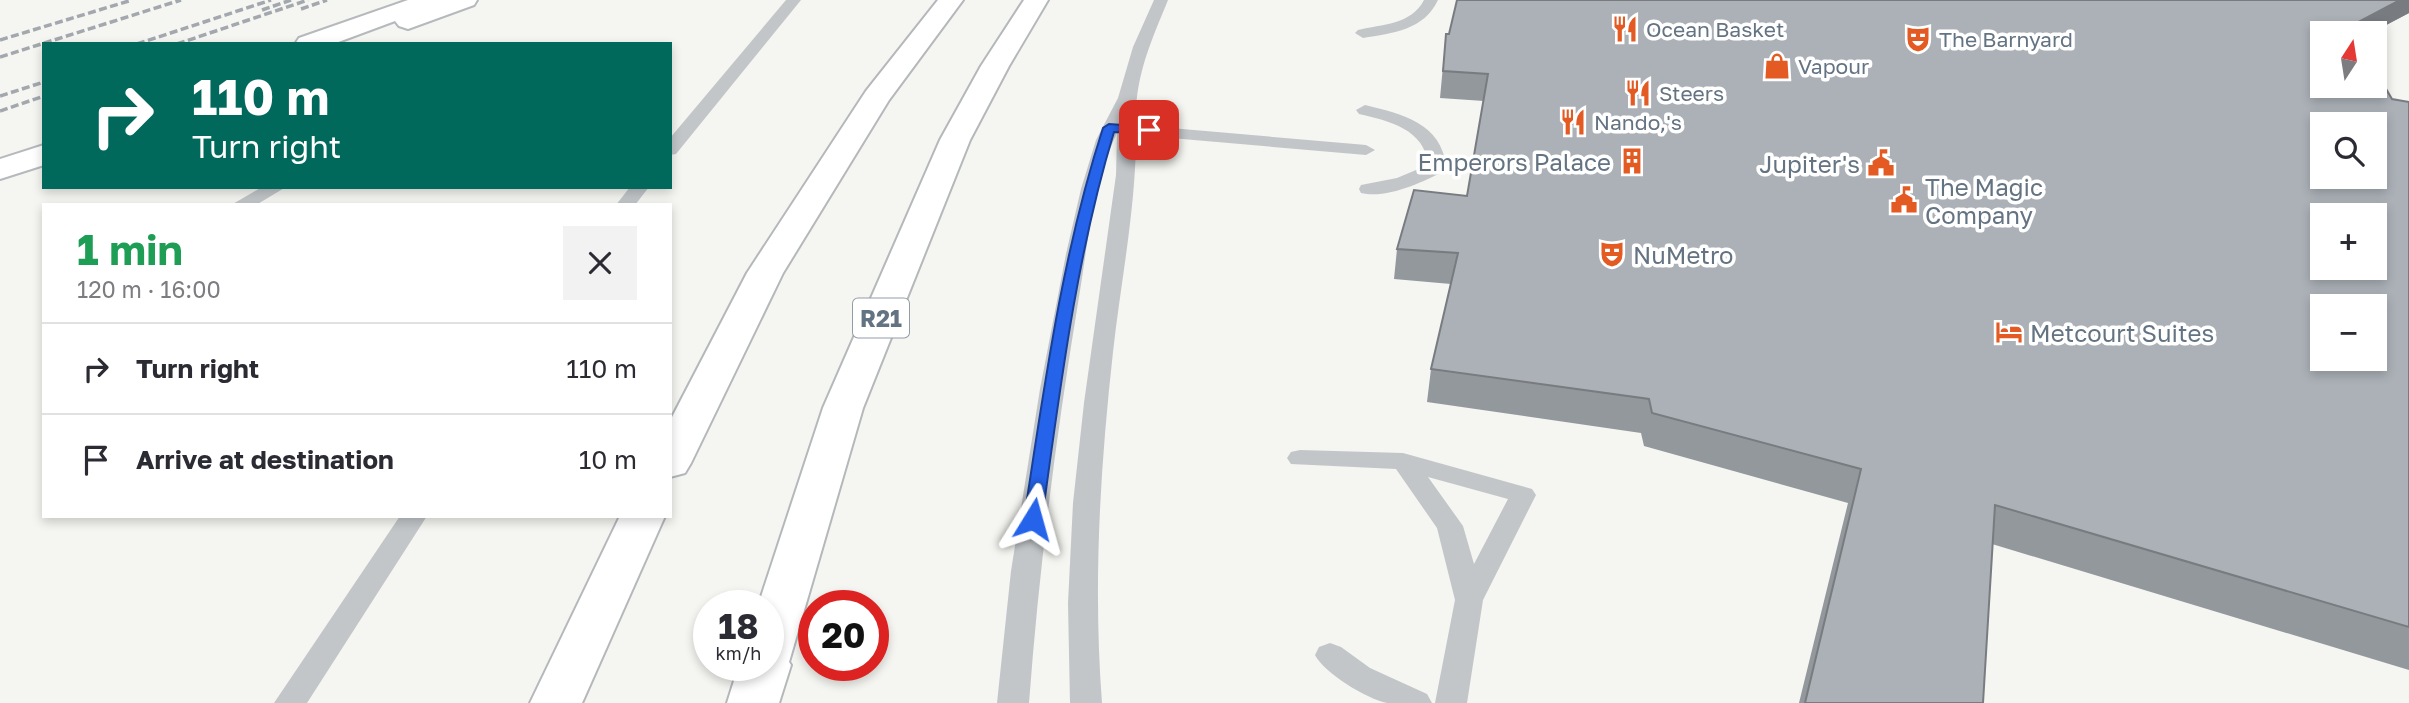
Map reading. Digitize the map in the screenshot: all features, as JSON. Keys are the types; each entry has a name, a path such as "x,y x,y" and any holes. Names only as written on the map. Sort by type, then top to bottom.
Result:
{"main road":[{"path":"314,42 431,0"},
{"path":"350,42 466,0"},
{"path":"672,459 765,272 876,97 951,0"},
{"name":"R21","path":"784,600 842,408 955,140 995,66 1036,0"},
{"path":"0,153 42,138"},
{"path":"0,170 42,155"},
{"path":"556,703 642,518"},
{"path":"753,703 760,681"}],"lane":[{"path":"672,148 794,0"},
{"path":"1086,703 1083,569 1090,444 1119,128 1141,47 1161,0"},
{"path":"1363,33 1399,27 1423,14 1431,0"},
{"path":"1365,110 1400,118 1423,133 1438,154 1437,167 1412,180 1394,186 1368,189"},
{"path":"1119,128 1366,150"},
{"path":"1013,703 1026,571 1052,388 1090,189 1119,128"},
{"path":"244,203 273,189"},
{"path":"627,203 638,189"},
{"path":"1300,458 1403,461 1523,495 1469,600 1451,703"},
{"path":"1403,461 1450,526 1469,600"},
{"path":"290,703 413,518"},
{"path":"1330,655 1359,676 1416,703"}],"building":[{"path":"1457,0 2400,0 2360,21 2310,21 2310,98 2387,98 2387,90 2392,99 2409,102 2409,627 1995,505 1983,703 1805,703 1861,469 1652,413 1649,399 1431,369 1458,253 1397,249 1414,190 1467,196 1488,74 1443,71 1446,34 1449,34"}],"railway":[{"path":"0,40 132,0"},
{"path":"48,42 181,0"},
{"path":"143,42 271,0"},
{"path":"262,10 291,0"},
{"path":"183,42 308,0"},
{"path":"301,9 327,0"},
{"path":"0,57 42,44"},
{"path":"0,96 42,83"},
{"path":"0,111 42,97"}],"place":[{"name":"Ocean Basket","path":"1625,29"},
{"name":"The Barnyard","path":"1918,39"},
{"name":"Vapour","path":"1777,66"},
{"name":"Steers","path":"1638,93"},
{"name":"Nando,'s","path":"1573,122"},
{"name":"Emperors Palace","path":"1632,161"},
{"name":"Jupiter's","path":"1881,163"},
{"name":"The Magic Company","path":"1904,200"},
{"name":"NuMetro","path":"1612,254"},
{"name":"Metcourt Suites","path":"2009,332"}],"route":[{"path":"1033,519 1052,388 1090,189 1109,128 1149,130"}]}
